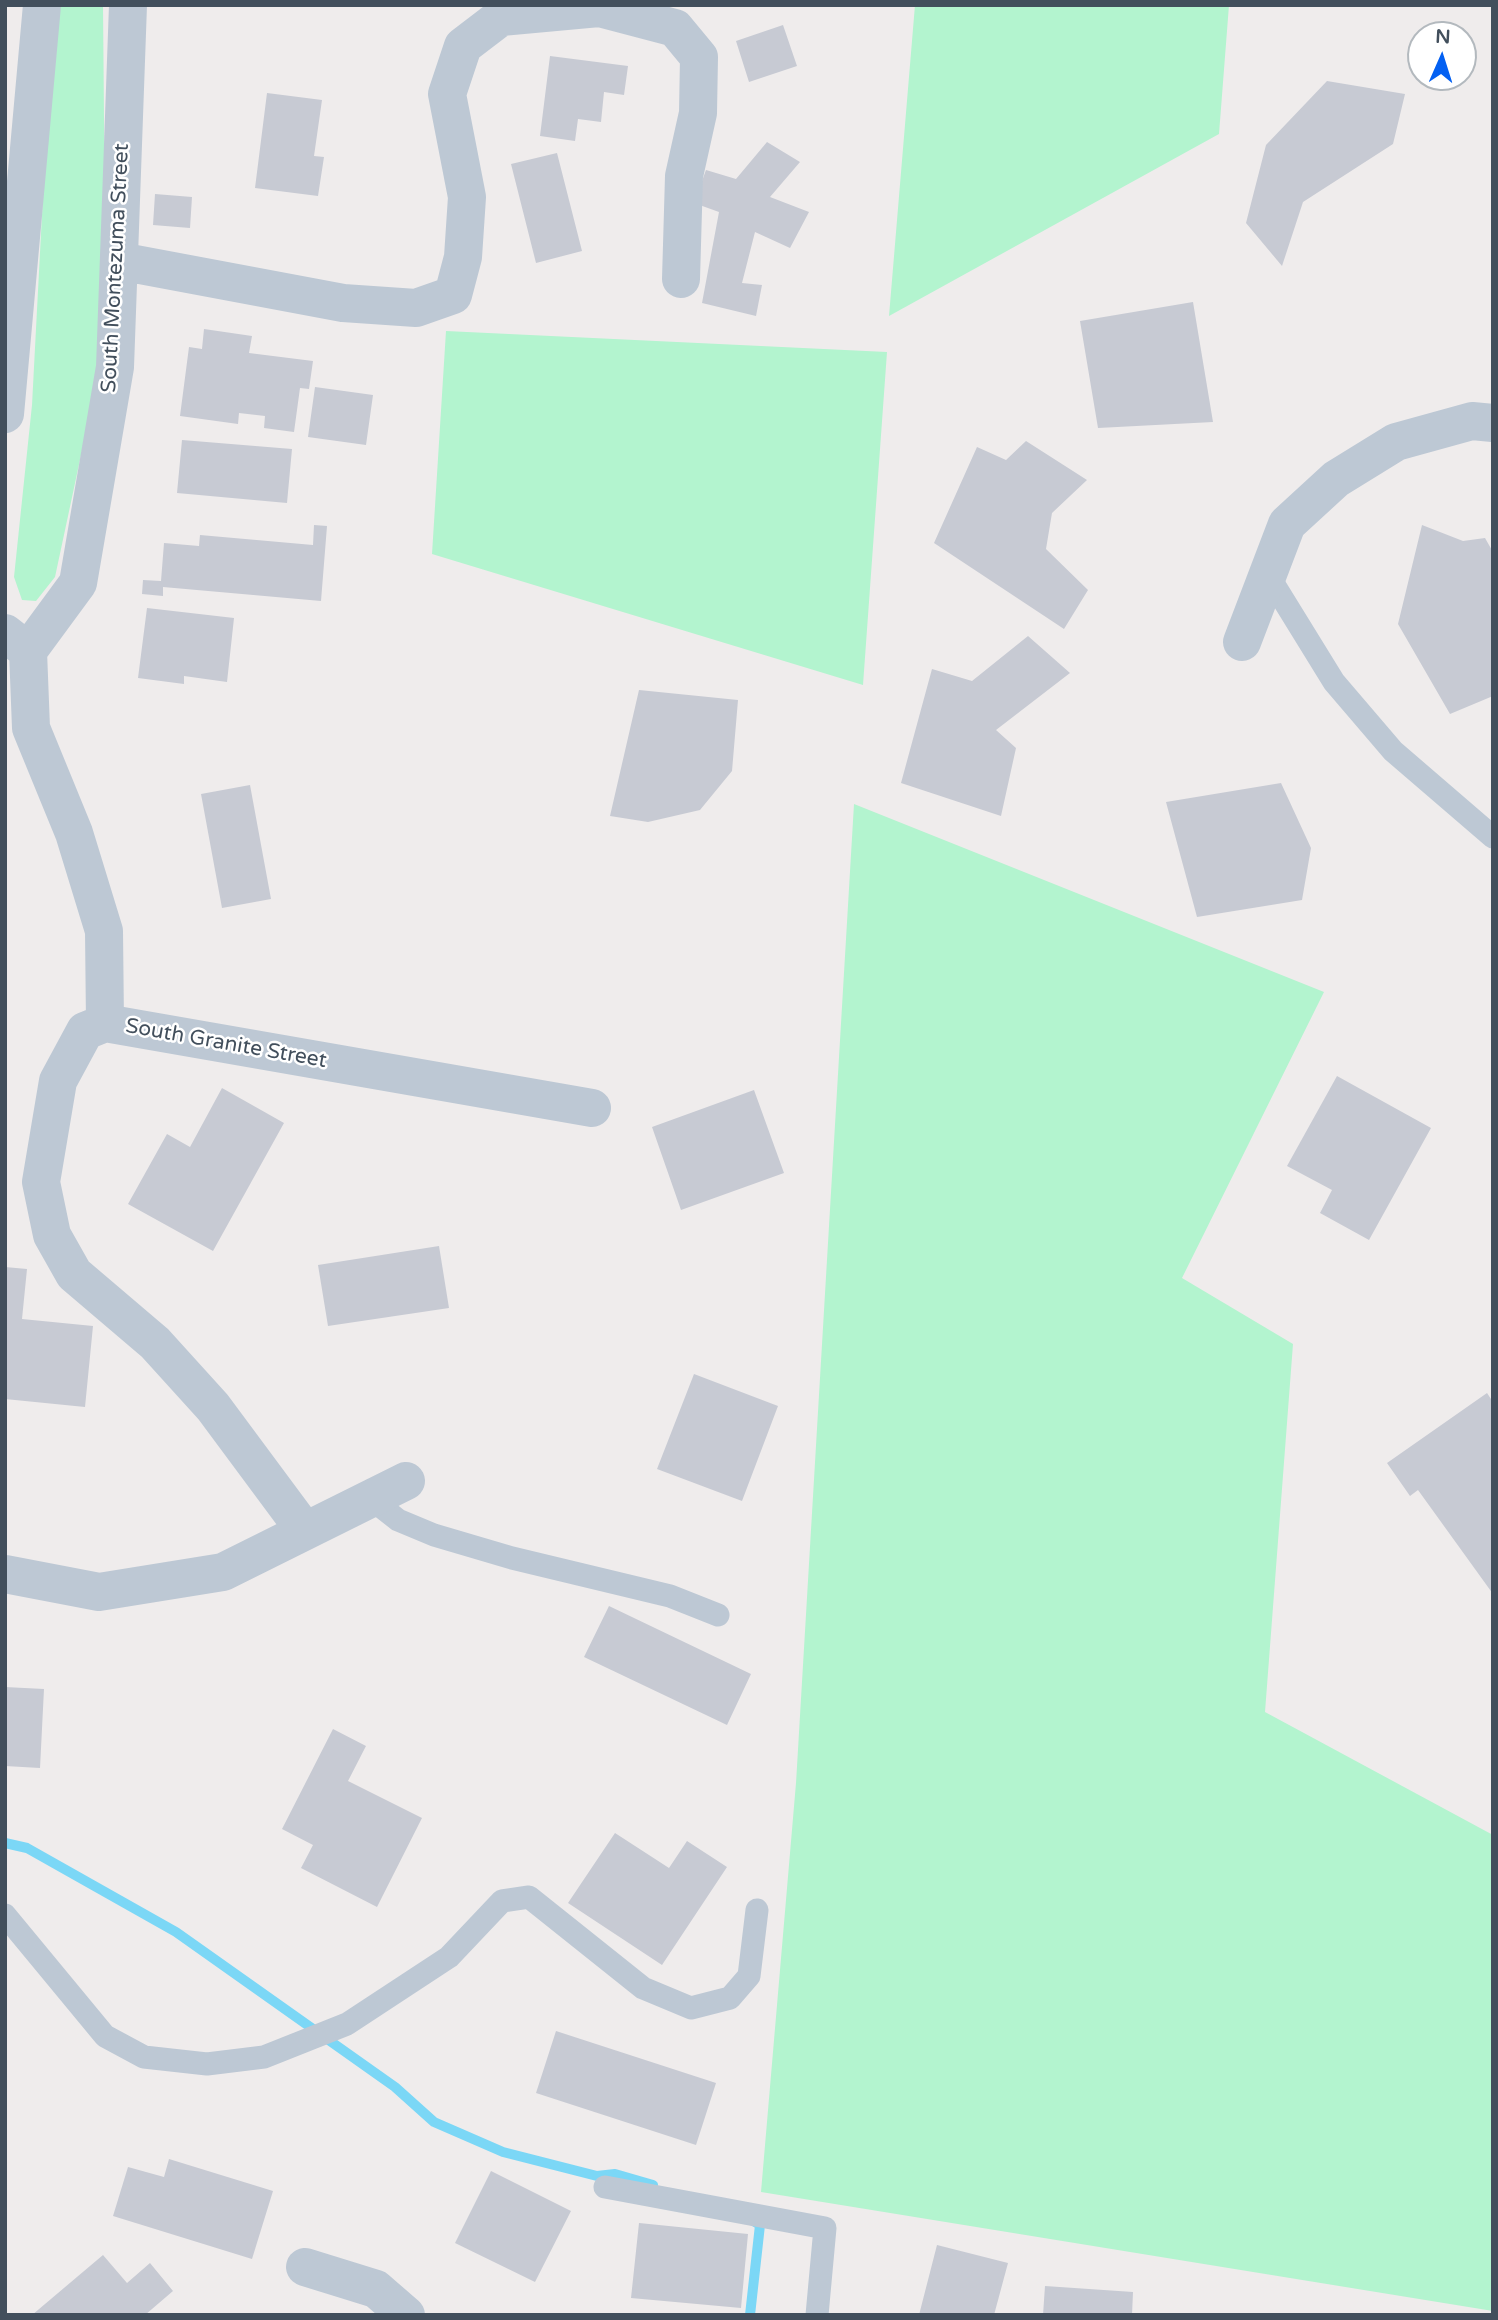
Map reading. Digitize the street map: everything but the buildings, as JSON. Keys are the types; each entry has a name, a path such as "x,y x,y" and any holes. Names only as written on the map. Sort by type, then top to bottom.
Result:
{"street":[{"path":"5,414 43,5"},
{"name":"South Montezuma Street","path":"17,642 78,583 115,367 128,5"},
{"path":"119,261 343,303 416,309 453,295 463,257 467,197 447,94 463,46 501,18 599,8 675,29 699,57 698,113 684,176 681,279"},
{"path":"1242,642 1287,524 1336,479 1396,442 1472,421 1493,424"},
{"path":"17,642 31,728 74,833 104,931 105,1023"},
{"name":"South Granite Street","path":"305,1531 213,1407 155,1343 74,1273 52,1235 41,1182 58,1081 85,1031 105,1023 592,1108"},
{"path":"5,1574 99,1592 223,1572 405,1480"},
{"path":"305,2267 376,2289 406,2315"}],"lane":[{"path":"1268,575 1334,682 1394,751 1493,836"},
{"path":"370,1498 398,1520 434,1535 512,1558 670,1597 718,1615"},
{"path":"5,1915 105,2036 144,2057 207,2064 264,2057 348,2024 449,1957 502,1901 529,1897 643,1988 691,2008 730,1998 749,1976 757,1910"},
{"path":"605,2187 825,2228 817,2315"}],"green space":[{"path":"53,5 103,5 105,230 97,380 55,577 36,601 22,600 14,577 32,405"},
{"path":"915,5 1229,5 1219,134 889,316"},
{"path":"446,331 887,352 863,685 432,554"},
{"path":"854,804 1324,992 1182,1278 1293,1344 1265,1712 1493,1835 1493,2311 761,2192 796,1783"}],"waterway":[{"path":"5,1843 27,1848 176,1932 395,2087 434,2122 503,2152 597,2176 615,2174 653,2185"},
{"path":"750,2219 760,2225 750,2315"}]}
